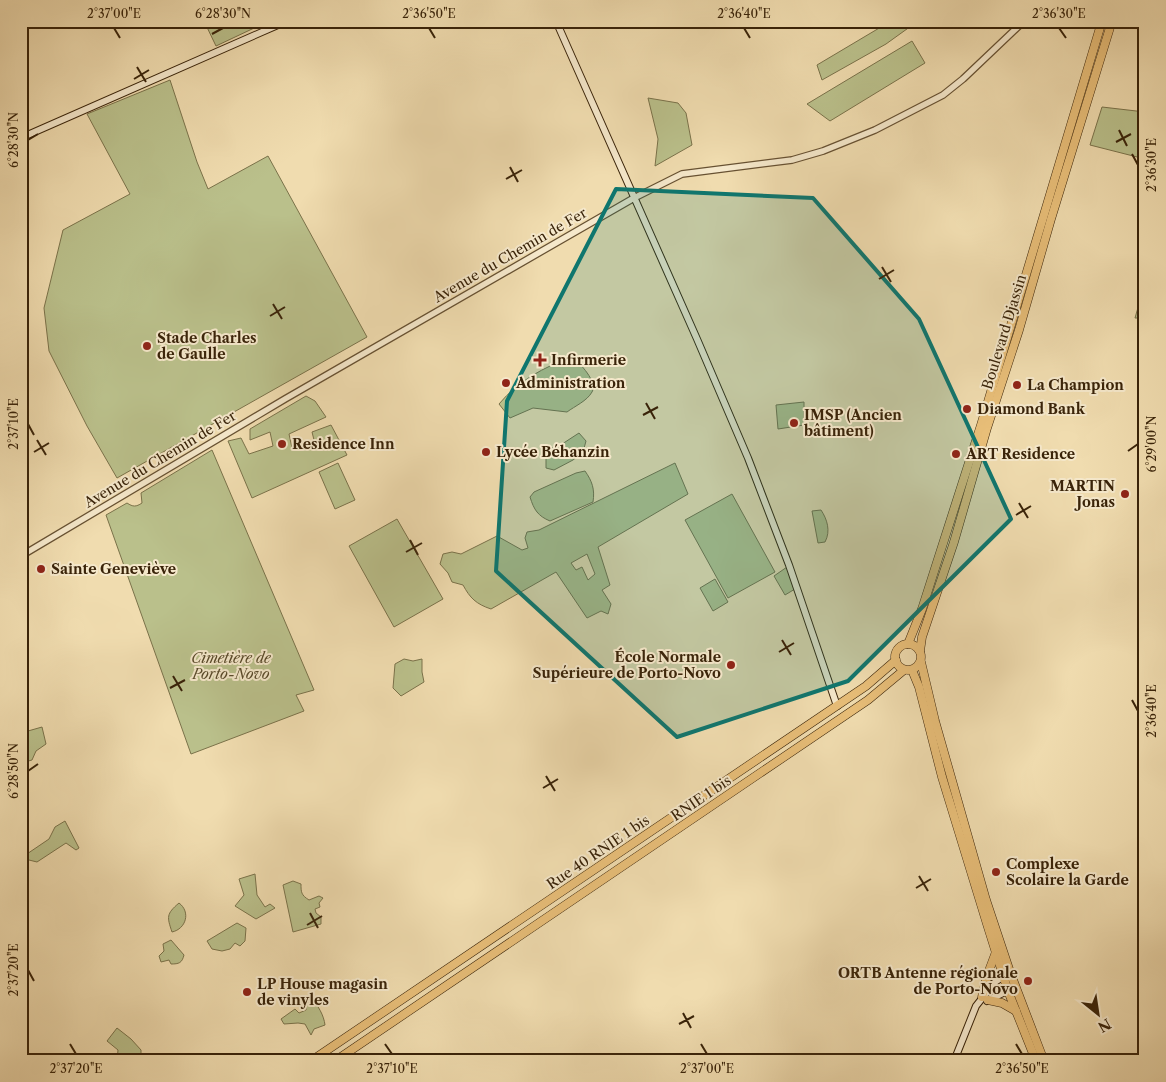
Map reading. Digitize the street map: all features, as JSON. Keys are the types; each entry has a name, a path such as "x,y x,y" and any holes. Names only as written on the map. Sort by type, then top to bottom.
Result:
{"main road":[{"path":"23,137 287,21"},
{"path":"556,21 748,458 789,565 837,706"},
{"name":"Boulevard Djassin","path":"908,644 947,534 1102,21"},
{"name":"Boulevard Djassin","path":"920,651 922,637 954,542 987,428 1019,330 1112,21"},
{"path":"21,103 23,137 21,145"},
{"path":"1007,974 996,952 942,777 919,687 908,670 898,666 896,660 896,652 908,644 915,646 920,651 934,721 1018,1012 1036,1061"},
{"name":"Rue 40 RNIE 1 bis","path":"311,1061 837,706 866,686 896,660"},
{"path":"908,670 921,662"},
{"name":"RNIE 1 bis","path":"335,1061 854,710 908,670"},
{"path":"985,998 987,976 996,952"},
{"path":"954,1061 976,1006 985,998 995,982 1007,974"},
{"path":"985,998 1012,989"},
{"path":"1012,989 1044,1061"},
{"path":"985,998 1002,1003 1018,1012"}],"street":[{"name":"Avenue du Chemin de Fer","path":"21,556 277,404 634,198 676,176 792,160 823,151 892,123 943,95 963,79 1024,21"}],"highlighted area":[{"path":"616,189 813,198 919,319 1011,519 848,681 677,737 496,571 507,401"}],"green space":[{"path":"204,21 269,21 216,46"},
{"path":"891,21 918,21 886,44 822,80 817,65"},
{"path":"912,41 925,63 830,121 807,104"},
{"path":"170,80 208,189 268,156 367,337 117,478 87,426 49,351 44,308 63,230 130,194 87,114"},
{"path":"648,98 678,103 686,113 692,145 655,166 658,139"},
{"path":"1102,107 1145,112 1145,159 1090,145"},
{"path":"1145,283 1145,318 1135,318"},
{"path":"572,357 583,368 593,383 592,392 587,398 567,412 533,408 510,418 499,404 514,388 551,365"},
{"path":"306,396 315,401 326,417 289,434 292,448 315,444 312,432 331,425 347,455 252,498 228,441 241,438 249,454 273,446 270,432 250,440 250,429"},
{"path":"804,402 804,425 778,429 776,405"},
{"path":"579,433 586,441 583,452 573,460 554,470 546,468 546,456 549,449 559,446"},
{"name":"Cimetière de Porto-Novo","path":"212,450 314,690 296,695 304,711 191,754 106,515 127,503 134,506 142,503 141,493"},
{"path":"338,463 355,500 335,509 319,472"},
{"path":"675,463 688,494 598,547 610,585 602,590 611,604 608,614 601,611 587,618 556,572 491,609 474,600 463,585 452,582 448,573 440,564 443,554 452,552 461,554 497,536 522,550 528,548 525,538 527,532 539,530","holes":["587,554 595,574 588,580 582,567 576,570 571,563"]},
{"path":"585,471 592,485 594,493 593,502 550,521 537,512 530,497 534,492 576,473"},
{"path":"732,494 775,572 728,598 685,520"},
{"path":"821,510 825,517 828,534 825,542 818,543 812,511"},
{"path":"397,519 443,599 394,627 349,546"},
{"path":"787,567 795,589 785,595 774,576"},
{"path":"715,579 728,602 713,611 700,588"},
{"path":"404,659 413,661 422,659 424,682 401,696 393,688 395,664"},
{"path":"42,727 46,744 36,751 32,760 21,763 21,733"},
{"path":"65,821 79,848 76,850 66,843 37,862 21,858 49,839 55,827"},
{"path":"255,874 257,895 265,907 270,904 275,908 256,919 235,906 244,895 239,879"},
{"path":"293,881 301,884 304,897 309,900 319,896 323,898 319,903 320,907 315,909 316,913 321,917 321,924 293,932 283,885"},
{"path":"179,903 185,911 185,920 181,927 172,932 169,916"},
{"path":"237,923 246,928 245,941 240,946 235,943 230,949 222,951 212,949 207,941"},
{"path":"171,940 184,955 182,960 171,964 169,960 161,962 159,956 164,951 163,944"},
{"path":"307,998 310,998 318,1007 325,1025 314,1029 311,1035 305,1024 284,1024 281,1019 295,1009 299,1013 306,1010"},
{"path":"117,1028 141,1050 141,1061 117,1061 118,1050 107,1041"}],"place":[{"name":"Stade Charles de Gaulle","path":"147,346"},
{"name":"Infirmerie","path":"540,360"},
{"name":"Administration","path":"506,383"},
{"name":"La Champion","path":"1017,385"},
{"name":"Diamond Bank","path":"967,409"},
{"name":"IMSP (Ancien bâtiment)","path":"794,423"},
{"name":"Residence Inn","path":"282,444"},
{"name":"Lycée Béhanzin","path":"486,452"},
{"name":"ART Residence","path":"956,454"},
{"name":"MARTIN Jonas","path":"1125,494"},
{"name":"Sainte Geneviève","path":"41,569"},
{"name":"École Normale Supérieure de Porto-Novo","path":"731,665"},
{"name":"Complexe Scolaire la Garde","path":"996,872"},
{"name":"ORTB Antenne régionale de Porto-Novo","path":"1028,981"},
{"name":"LP House magasin de vinyles","path":"247,992"}]}
